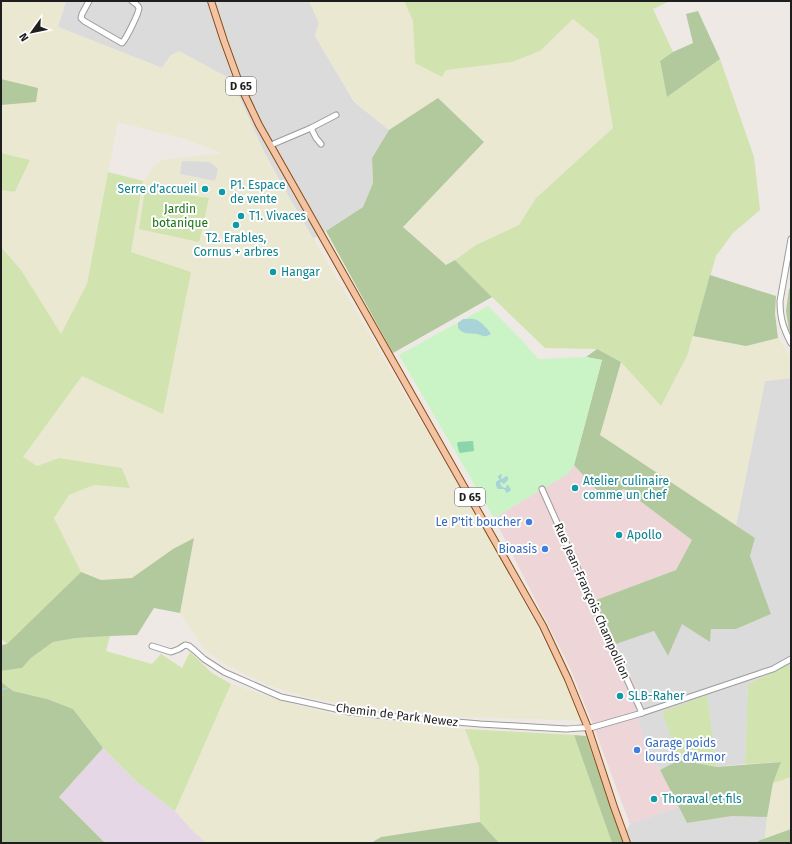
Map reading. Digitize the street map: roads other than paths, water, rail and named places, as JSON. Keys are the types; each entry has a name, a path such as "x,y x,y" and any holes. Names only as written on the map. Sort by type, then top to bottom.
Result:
{"main road":[{"name":"D 65","path":"211,1 240,85 260,125 543,626 568,679 588,728 627,843"}],"street":[{"path":"89,1 81,18 122,43 125,41 129,33 139,8 132,1"},
{"path":"271,145 311,128 336,115"},
{"path":"311,128 321,144"},
{"path":"791,239 780,301 780,311 784,328 791,343"},
{"name":"Rue Jean-François Champollion","path":"542,489 642,713"},
{"name":"Chemin de Park Newez","path":"152,646 171,652 179,650 186,645 189,646 204,659 224,672 281,696 349,712 480,724 566,729 588,728"},
{"path":"588,728 642,713 773,669 791,658"}],"water":[{"path":"463,319 477,320 481,322 491,334 484,336 462,332 458,328 458,323"},
{"path":"501,474 502,479 506,476 508,477 508,480 504,484 501,482 500,483 504,488 506,488 507,485 509,486 511,490 507,493 504,489 498,489 496,486 496,482 500,479 498,476"}],"waterway":[{"path":"1,690 7,688"}],"place":[{"name":"Serre d'accueil","path":"205,189"},
{"name":"P1. Espace de vente","path":"222,192"},
{"name":"T1. Vivaces","path":"241,216"},
{"name":"T2. Erables, Cornus + arbres","path":"236,225"},
{"name":"Hangar","path":"273,272"},
{"name":"Atelier culinaire comme un chef","path":"575,488"},
{"name":"Le P'tit boucher","path":"529,522"},
{"name":"Apollo","path":"619,535"},
{"name":"Bioasis","path":"545,549"},
{"name":"SLB-Raher","path":"620,696"},
{"name":"Garage poids lourds d'Armor","path":"637,750"},
{"name":"Thoraval et fils","path":"654,799"}],"park label":[{"name":"Jardin botanique","path":"180,216"}]}
